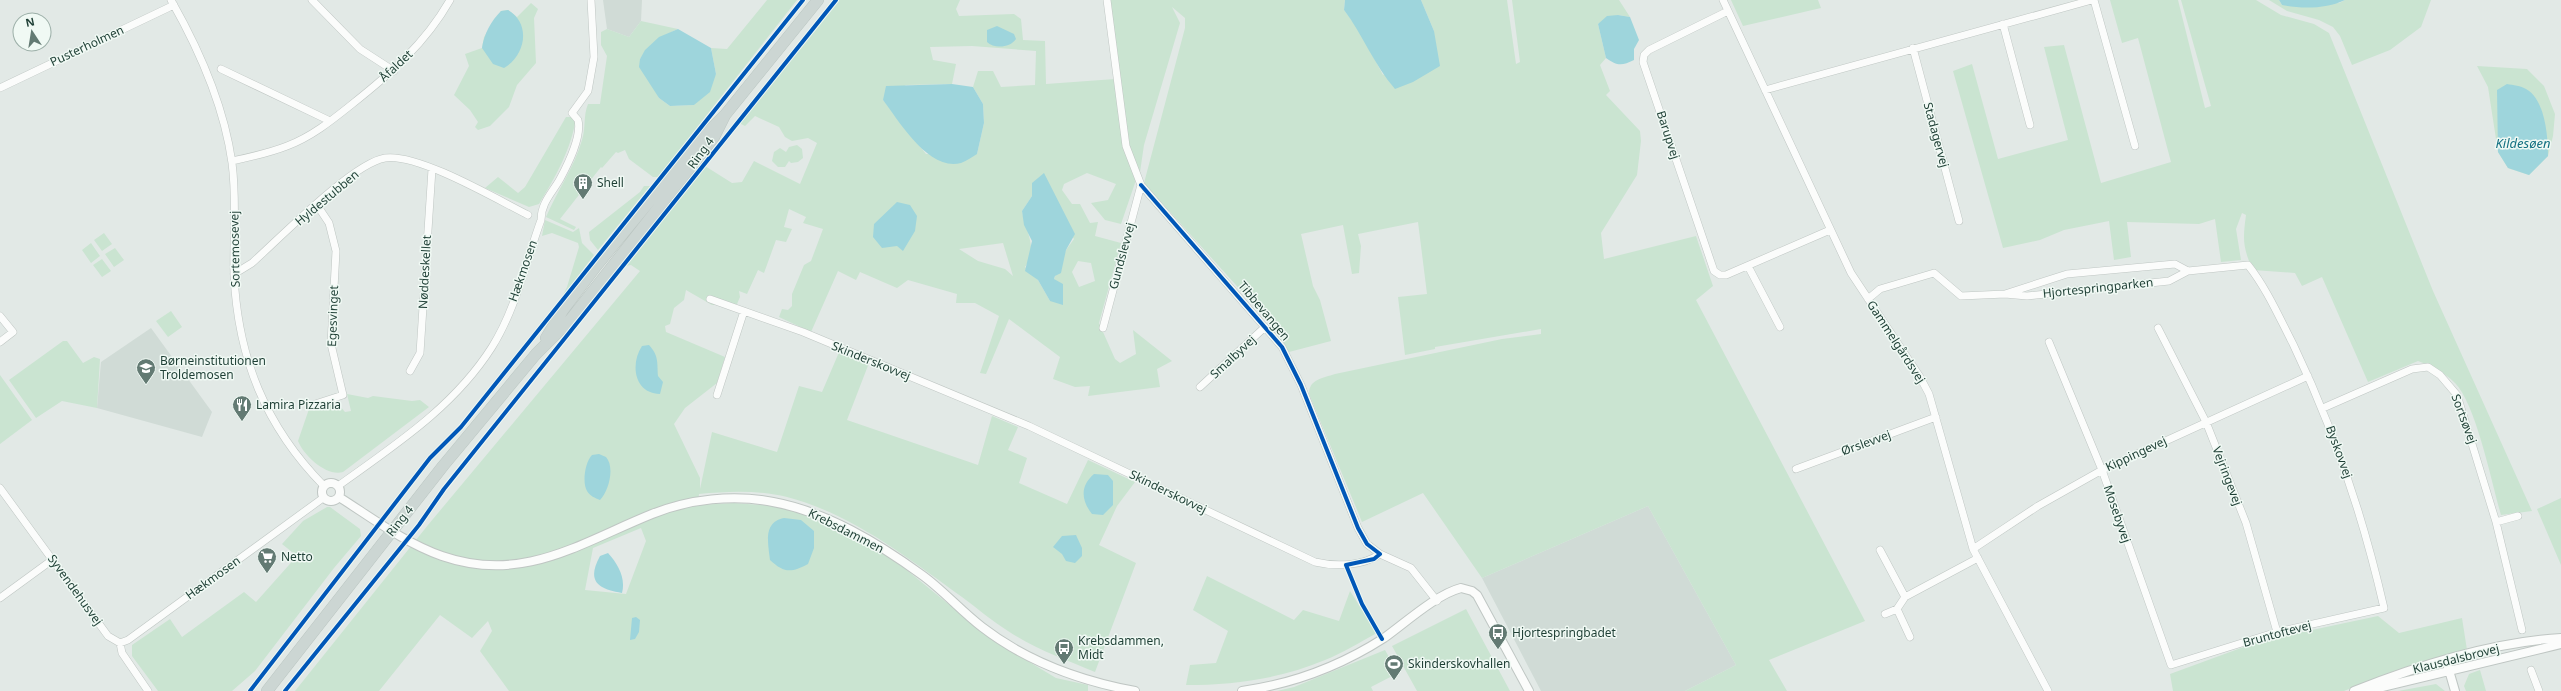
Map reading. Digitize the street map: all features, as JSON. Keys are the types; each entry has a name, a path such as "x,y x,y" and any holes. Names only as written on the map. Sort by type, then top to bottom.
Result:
{"main road":[{"name":"Ring 4","path":"267,691 443,466 536,354 563,310 597,265 699,141 725,115 818,0"}],"street":[{"path":"312,0 360,49 394,71"},
{"name":"Åfaldet","path":"232,161 265,154 288,146 310,135 330,122 394,71 414,50 450,0"},
{"name":"Hækmosen","path":"338,486 419,427 456,393 492,346 506,318 541,220 543,205 560,178 577,136 578,120 572,113 588,91 594,57 591,0"},
{"name":"Tibbevangen","path":"1107,0 1126,146 1141,185 1282,347 1301,385 1358,528 1367,544 1380,554"},
{"name":"Gammelgårdsvej","path":"1723,0 1851,273 1920,377 1936,417 1973,549 2048,691"},
{"path":"1765,90 1913,48 2093,0 2135,146"},
{"name":"Pusterholmen","path":"0,88 173,3"},
{"name":"Sortemosevej","path":"173,3 189,31 209,76 232,161 234,274 237,319 245,356 264,402 288,444 305,467 324,486"},
{"name":"Barupvej","path":"1728,11 1649,50 1644,55 1643,62 1714,271 1720,275 1726,275 1830,230"},
{"path":"2003,24 2030,125"},
{"name":"Stadagervej","path":"1913,48 1959,221"},
{"path":"221,69 330,122"},
{"name":"Hyldestubben","path":"234,274 252,263 351,174 377,160 402,159 432,169 528,215"},
{"name":"Nøddeskellet","path":"410,371 420,353 432,169"},
{"name":"Gundslevvej","path":"1103,328 1141,185"},
{"name":"Egesvinget","path":"309,406 343,395 330,344 336,251 329,223 317,205"},
{"name":"Hjortespringparken","path":"2005,294 2067,274 2175,264 2188,271"},
{"name":"Hjortespringparken","path":"1868,299 1880,289 1934,273 1961,296 2005,294 2027,296 2169,281 2188,271 2248,265 2273,303"},
{"path":"1748,266 1780,326"},
{"name":"Skinderskovvej","path":"710,299 803,332 1029,426 1315,562 1330,565 1346,565 1374,559 1380,554"},
{"name":"Byskovvej","path":"2273,303 2323,408 2342,456 2384,608"},
{"path":"717,395 744,311"},
{"path":"0,316 13,332 0,342"},
{"name":"Smalbyvej","path":"1200,387 1265,327"},
{"name":"Vejringevej","path":"2158,328 2206,422 2246,523 2277,632"},
{"name":"Mosebyvej","path":"2049,342 2102,470 2170,665"},
{"name":"Sortsøvej","path":"2323,408 2412,369 2428,367 2440,374 2457,395 2496,522 2522,630"},
{"name":"Kippingevej","path":"1973,549 2038,506 2102,470 2308,376"},
{"name":"Ørslevvej","path":"1796,469 1936,417"},
{"path":"331,483 338,486 340,493 339,497 332,501 324,498 322,491 324,486 331,483"},
{"name":"Syvendehusvej","path":"0,488 108,636 120,643"},
{"path":"339,497 393,531"},
{"name":"Hækmosen","path":"120,643 128,640 324,498"},
{"name":"Krebsdammen","path":"393,531 406,540 442,556 492,565 520,564 572,551 653,514 685,504 739,498 772,502 803,509 838,524 874,544 923,576 983,628 1024,654 1067,673 1135,691"},
{"path":"2496,522 2518,516"},
{"path":"1880,550 1905,597"},
{"path":"1380,554 1411,568 1437,601"},
{"path":"1885,614 1897,609 1905,597 1978,558"},
{"path":"0,598 52,560"},
{"path":"1242,691 1279,684 1329,667 1382,639 1437,601 1461,588 1472,591 1477,595 1529,691"},
{"name":"Bruntoftevej","path":"2170,665 2277,632 2384,608"},
{"path":"1897,609 1910,637"},
{"name":"Klausdalsbrovej","path":"2354,691 2393,675 2446,660 2533,639 2561,638"},
{"path":"120,643 122,653 148,691"},
{"name":"Klausdalsbrovej","path":"2366,691 2561,644"},
{"path":"2446,660 2455,691"},
{"path":"2531,670 2539,691"}],"shaded area":[{"path":"603,0 642,0 641,21 629,37 607,29"},
{"name":"Børneinstitutionen Troldemosen","path":"151,328 212,412 202,437 97,408 101,362"},
{"path":"1648,506 1736,665 1685,691 1541,691 1482,578"}],"green space":[{"path":"767,0 797,0 658,177 653,177 629,159 625,150 618,153 616,152 602,168 601,167 560,219 576,227 574,230 546,217 579,150 583,136 588,104 600,104 607,56 601,45 601,32 607,29 629,37 641,21 678,29 666,34 656,41 640,59 659,98 670,106 694,105 716,74 711,48 727,49"},
{"path":"838,0 960,0 956,9 959,16 1014,14 1021,19 1023,40 1045,41 1046,84 1115,79 1136,180 1121,224 1105,220 1091,203 1108,200 1116,184 1087,173 1064,184 1062,190 1072,204 1080,204 1090,223 1098,222 1095,236 1121,243 1099,323 1115,359 1120,363 1136,354 1133,330 1172,361 1157,369 1160,387 1088,396 1090,386 1075,387 1053,379 1060,357 1009,319 986,374 980,373 999,316 975,303 956,303 957,294 908,280 897,288 860,272 856,280 838,271 811,332 779,317 782,309 788,310 792,306 792,294 804,265 811,261 823,229 803,223 806,217 789,209 784,227 792,229 786,242 776,240 764,273 758,270 747,294 739,291 740,297 737,304 712,305 686,290 684,300 674,308 670,324 665,326 666,332 725,357 717,383 685,408 674,424 700,478 700,489 712,432 777,452 799,386 822,392 840,350 869,363 847,420 978,465 992,416 1018,427 1008,450 1027,458 1019,483 1067,504 1088,460 1135,482 1117,506 1099,545 1136,563 1095,672 1051,654 1018,637 996,623 921,567 879,539 834,514 787,497 765,493 721,492 699,494 698,505 734,503 776,506 807,515 831,525 874,548 903,567 979,629 1006,648 1056,678 1088,685 1088,691 509,691 480,651 492,631 488,621 472,638 440,615 379,691 295,691 428,525 640,271 631,265 625,266 705,166 732,183 742,182 754,161 800,184 817,143 808,138 792,141 785,137 779,127 755,116 745,126 737,122","holes":["972,46 1036,51 1035,85 1001,87 993,71 978,71 973,87 983,104 984,123 977,154 926,154 883,100 906,85 952,84 956,64 933,60 930,47","1032,183 1074,239 1066,250 1054,279 1062,292 1061,299 1050,301 1038,280 1025,267 1029,260 1031,246 1022,211 1032,196","1003,243 1013,276 1005,269 978,261 959,249","1078,261 1091,263 1095,281 1079,287 1072,272","641,528 646,541 626,594 585,590 593,548"]},
{"path":"1110,0 1345,0 1344,10 1359,30 1383,75 1434,31 1421,0 1507,0 1516,64 1520,62 1512,0 1619,0 1630,17 1618,15 1598,24 1606,58 1600,65 1610,91 1606,95 1640,131 1641,141 1637,175 1601,233 1604,259 1696,236 1713,286 1696,300 1865,621 1769,660 1787,691 1685,691 1736,665 1648,506 1482,578 1423,493 1362,522 1309,394 1311,385 1322,378 1335,374 1502,339 1541,334 1541,329 1435,347 1435,349 1405,355 1398,297 1427,294 1418,222 1358,234 1361,246 1359,273 1352,274 1343,225 1301,234 1313,286 1320,300 1331,341 1289,352 1262,314 1144,183 1185,28 1185,18 1172,7 1180,23 1144,145 1140,172 1128,145"},
{"path":"1731,0 1818,0 1821,8 1743,26"},
{"path":"2110,0 2178,0 2205,108 2211,106 2181,0 2256,0 2281,15 2314,24 2329,33 2433,291 2532,511 2501,515 2488,465 2470,408 2463,393 2455,383 2438,370 2418,361 2368,382 2322,277 2302,286 2295,273 2253,270 2245,249 2244,230 2246,215 2242,213 2236,229 2241,260 2221,262 2215,219 2199,224 2127,222 2131,257 2114,260 2109,221 2064,230 2040,240 2003,248 1953,71 1972,64 1998,159 2068,140 2044,47 2064,45 2101,183 2171,162 2138,38 2122,43"},
{"path":"2269,0 2279,0 2282,5 2339,3 2345,0 2431,0 2421,27 2390,50 2352,65 2340,36 2333,27 2319,20 2287,11"},
{"path":"531,3 538,9 534,18 536,63 517,85 509,107 490,126 478,130 475,127 478,122 470,110 454,95 469,66 465,54 482,48 484,37 501,11 508,10 517,17"},
{"name":"Kildesøen","path":"2477,66 2527,69 2544,86 2555,114 2553,136 2548,156 2529,175 2508,168 2498,152 2488,87"},
{"path":"566,117 576,117 571,140 557,173 539,204 529,207 485,188 498,177 518,193 525,187"},
{"path":"797,145 802,149 803,158 798,162 791,163 789,161 785,167 778,167 772,161 774,152 780,148 786,152 789,147"},
{"path":"644,186 650,186 598,250 590,240 589,232 640,192"},
{"path":"545,220 573,232 579,228 582,243 594,255 562,297 567,287 579,247 578,243 552,233 542,236"},
{"path":"104,233 112,244 102,251 94,240"},
{"path":"91,243 100,256 91,263 82,250"},
{"path":"115,248 124,260 114,267 105,254"},
{"path":"102,259 111,271 102,277 93,265"},
{"path":"171,311 182,327 168,337 156,321"},
{"path":"63,341 67,341 83,363 94,357 100,359 97,408 62,401 36,418 9,380"},
{"path":"0,375 32,420 0,444"},
{"path":"347,394 368,398 373,396 412,401 420,400 429,407 343,472 337,473 317,464 305,453 298,441 309,409 328,403 338,404 345,412 351,411"},
{"path":"2561,498 2561,565 2537,509"},
{"path":"327,507 330,507 360,529 361,536 334,568 255,671 232,691 158,691 132,656 132,645 170,619 182,637 244,592 256,602 297,556 282,544 303,521"},
{"path":"1207,576 1294,620 1303,610 1339,621 1350,591 1377,633 1332,657 1291,672 1257,680 1222,684 1186,685 1190,665 1216,663 1228,631 1193,610"},
{"path":"1466,609 1510,691 1417,691 1392,646"},
{"path":"2378,616 2399,633 2462,618 2467,650 2394,671 2344,691 2173,691 2170,674 2260,641"},
{"path":"1385,650 1398,673 1371,687 1373,691 1277,691 1294,687"},
{"path":"2480,670 2486,691 2466,691 2464,686 2469,674"},
{"path":"2436,684 2445,691 2398,691"}],"water":[{"path":"1345,0 1421,0 1434,31 1440,66 1413,82 1395,89 1381,70 1344,10"},
{"path":"2279,0 2345,0 2322,7 2306,8 2282,5"},
{"path":"508,10 516,16 520,23 523,31 523,40 517,56 504,68 493,64 482,48 488,28 494,19 501,11"},
{"path":"1618,15 1630,17 1639,40 1634,49 1634,60 1623,64 1613,63 1606,58 1598,24 1607,16"},
{"path":"997,26 1014,34 1016,39 1006,46 994,46 987,42 987,30"},
{"path":"678,29 711,48 716,74 710,92 694,105 670,106 659,98 639,67 640,59 645,50 659,37"},
{"path":"952,84 973,87 983,104 984,123 977,154 961,163 949,164 926,153 906,132 883,100 886,86"},
{"name":"Kildesøen","path":"2507,84 2524,88 2532,94 2541,109 2544,119 2548,156 2529,175 2508,168 2498,152 2497,90"},
{"path":"1044,173 1075,234 1066,250 1061,273 1055,276 1054,279 1063,284 1063,305 1050,301 1038,280 1025,271 1032,241 1024,225 1022,211 1032,196 1032,183"},
{"path":"897,202 910,205 917,216 915,231 903,251 897,246 882,248 873,237 874,224"},
{"path":"649,345 656,356 658,376 663,382 660,394 645,389 637,376 636,361 638,353 642,346"},
{"path":"599,454 606,457 609,461 610,467 610,479 606,491 600,500 588,493 585,487 586,467 588,462 592,455"},
{"path":"1094,474 1108,475 1113,481 1113,505 1103,515 1092,514 1088,509 1084,498 1084,488 1086,483"},
{"path":"784,518 801,520 814,531 814,548 808,564 797,569 784,569 770,560 768,534 773,524 777,520"},
{"path":"1076,535 1082,548 1082,556 1075,563 1066,561 1062,554 1053,547 1062,536"},
{"path":"608,553 615,562 622,577 622,593 600,586 594,577 596,564 600,556"},
{"path":"636,617 640,620 639,632 635,639 630,640 632,618"}],"cycle path":[{"path":"250,691 430,458 461,427 803,0"},
{"path":"285,691 419,525 444,489 836,0"},
{"path":"1141,185 1282,347 1301,385 1358,528 1367,544 1380,554 1374,559 1346,565 1362,604 1382,639"}],"place":[{"name":"Shell","path":"583,200"},
{"name":"Børneinstitutionen Troldemosen","path":"146,385"},
{"name":"Lamira Pizzaria","path":"242,422"},
{"name":"Netto","path":"267,574"},
{"name":"Hjortespringbadet","path":"1498,650"},
{"name":"Krebsdammen, Midt","path":"1064,665"},
{"name":"Skinderskovhallen","path":"1394,681"}]}
